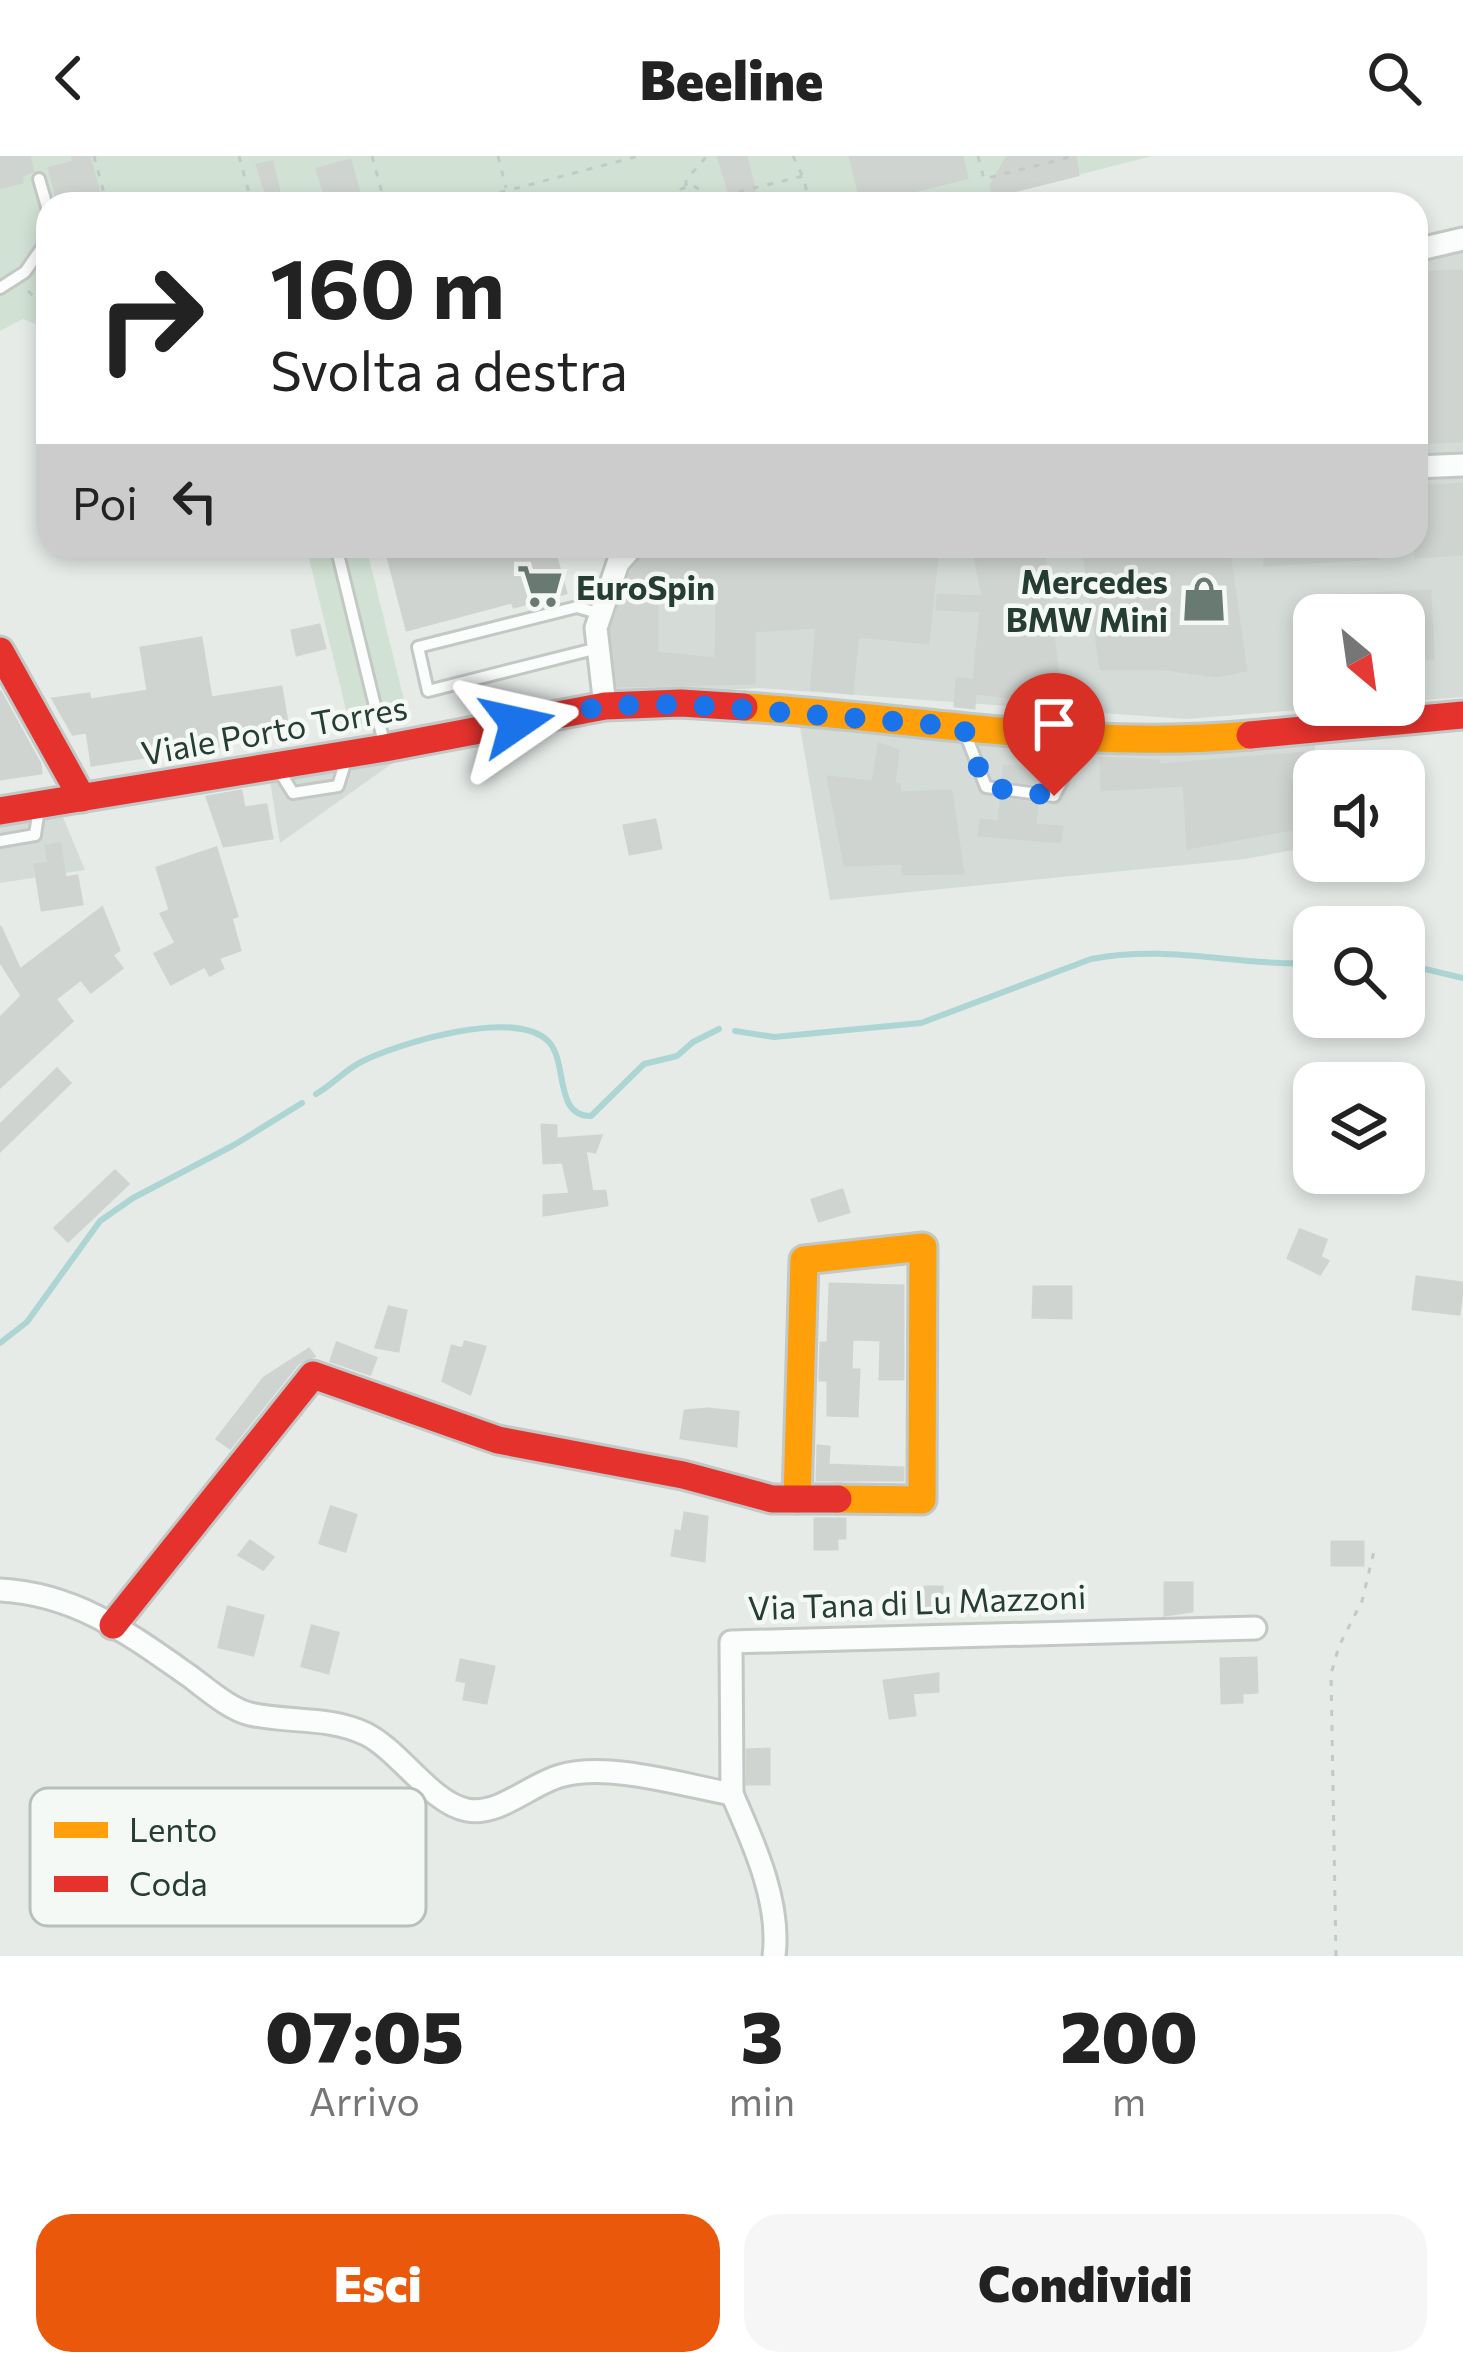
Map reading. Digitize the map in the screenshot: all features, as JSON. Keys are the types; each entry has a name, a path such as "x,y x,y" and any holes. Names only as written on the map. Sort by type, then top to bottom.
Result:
{"main road":[{"path":"0,651 82,798"},
{"name":"Viale Porto Torres","path":"0,811 385,748 605,706 752,707 1175,742 1463,718"},
{"path":"113,1625 313,1375 498,1440 683,1474 772,1499 922,1500 923,1246 804,1260 797,1499"}],"street":[{"path":"1428,247 1463,238"},
{"path":"1428,466 1463,465"},
{"path":"605,706 596,628 622,558"},
{"path":"0,1590 64,1600 113,1625 246,1714 331,1721 368,1735 446,1802 470,1811 503,1803 560,1776 600,1771 732,1794"},
{"name":"Via Tana di Lu Mazzoni","path":"774,1956 776,1941 760,1857 732,1794 731,1642 1255,1628"}],"lane":[{"path":"39,179 43,192"},
{"path":"0,288 22,274 36,255"},
{"path":"339,558 385,748"},
{"path":"598,648 428,691 418,647 577,608 601,614"},
{"path":"963,727 986,787 1054,796 1084,738"},
{"path":"0,841 34,835 40,804"}],"path":[{"path":"94,156 104,192"},
{"path":"239,156 249,192"},
{"path":"372,156 382,192"},
{"path":"498,156 507,190"},
{"path":"500,192 639,156"},
{"path":"679,192 707,156"},
{"path":"793,156 807,192"},
{"path":"978,156 984,179 1074,156"},
{"path":"745,192 803,176"},
{"path":"686,186 704,192"},
{"path":"22,274 36,301"},
{"path":"1336,1956 1331,1674 1362,1600 1374,1551"}],"shaded area":[{"path":"1463,245 1463,697 1425,700 1425,594 1293,594 1293,710 1186,719 758,688 611,698 604,628 634,558 1428,558 1428,253"},
{"path":"800,727 1062,747 1314,742 1315,750 1293,750 1293,850 1245,859 830,900"},
{"path":"397,760 280,843 270,781"},
{"path":"62,815 85,870 0,883 0,825"}],"green space":[{"path":"0,156 1152,156 1012,192 36,192 36,324 23,319 0,331"},
{"path":"309,558 369,558 408,716 350,726"}],"building":[{"path":"0,156 29,156 33,171 22,175 22,182 0,188"},
{"path":"72,156 89,156 99,192 56,192 49,168 74,162"},
{"path":"718,156 746,156 755,192 729,192"},
{"path":"850,156 962,156 967,178 910,192 859,192"},
{"path":"1008,156 1075,156 1078,175 1010,192 993,192 991,185"},
{"path":"350,160 359,192 324,192 317,169"},
{"path":"272,162 279,192 266,192 257,165"},
{"path":"1463,271 1463,441 1428,442 1428,272"},
{"path":"1463,484 1463,554 1428,556 1428,486"},
{"path":"388,558 556,558 566,593 407,630"},
{"path":"641,558 937,558 928,643 858,636 852,693 811,689 817,627 754,631 754,683 618,686 611,630 630,575","holes":["657,599 717,599 716,659 657,653"]},
{"path":"975,558 1044,558 1061,703 975,693 974,708 955,706 957,679 974,680 981,611 937,609 938,595 983,597"},
{"path":"1084,558 1230,558 1246,670 1216,676 1165,669 1101,669"},
{"path":"1265,558 1377,558 1265,565"},
{"path":"1430,591 1433,658 1425,659 1425,594 1368,594"},
{"path":"319,625 325,648 297,655 292,631"},
{"path":"201,638 211,698 281,687 287,722 216,733 218,746 92,765 87,732 73,734 53,699 89,694 90,700 148,691 141,648"},
{"path":"0,691 40,764 41,773 0,779"},
{"path":"879,744 898,751 894,784 899,785 900,793 951,791 963,873 903,874 903,863 845,865 828,777 873,782"},
{"path":"1293,754 1293,774 1286,775 1293,782 1293,829 1188,848 1184,785 1102,790 1101,758 1158,761 1159,765"},
{"path":"1004,766 1040,769 1039,784 1003,779"},
{"path":"241,791 244,808 266,805 272,838 224,846 207,797"},
{"path":"1001,799 1037,804 1035,825 1062,827 1060,842 979,835 981,820 999,822"},
{"path":"655,820 661,848 630,854 624,826"},
{"path":"60,844 65,878 77,876 82,904 42,910 35,865 49,863 46,846"},
{"path":"216,848 237,916 231,918 240,950 218,958 223,968 210,975 205,966 171,984 155,954 176,943 161,914 170,910 157,868"},
{"path":"102,908 119,950 112,955 122,968 91,992 81,979 55,999 72,1021 0,1087 0,1018 22,996 0,961 0,926 20,970"},
{"path":"57,1069 70,1083 0,1151 0,1125"},
{"path":"542,1125 556,1126 556,1139 601,1136 595,1152 585,1150 592,1192 605,1191 607,1205 544,1215 544,1196 570,1194 563,1162 544,1163"},
{"path":"115,1171 128,1184 68,1241 55,1228"},
{"path":"842,1190 849,1212 819,1221 812,1200"},
{"path":"1300,1230 1326,1240 1320,1257 1328,1261 1320,1274 1288,1258"},
{"path":"1417,1277 1463,1283 1459,1314 1413,1309"},
{"path":"830,1284 903,1286 903,1379 880,1379 881,1340 852,1339 851,1370 859,1370 857,1416 828,1415 828,1380 820,1380 821,1343 828,1343"},
{"path":"1034,1287 1071,1287 1071,1318 1033,1317"},
{"path":"389,1307 406,1311 398,1351 376,1347"},
{"path":"465,1342 485,1347 470,1394 443,1381 452,1346 463,1349"},
{"path":"337,1343 376,1358 370,1374 331,1361"},
{"path":"309,1349 314,1356 298,1363 230,1448 217,1439 264,1378"},
{"path":"685,1411 738,1412 736,1446 681,1438"},
{"path":"818,1446 829,1447 828,1465 903,1468 903,1480 817,1480"},
{"path":"331,1507 356,1515 345,1551 320,1543"},
{"path":"685,1513 707,1517 704,1561 672,1555"},
{"path":"815,1519 845,1519 845,1538 837,1538 837,1549 815,1549"},
{"path":"250,1541 273,1557 263,1569 239,1555"},
{"path":"1332,1542 1363,1542 1363,1565 1332,1565"},
{"path":"1165,1583 1192,1583 1192,1611 1165,1615"},
{"path":"925,1587 942,1587 942,1617 926,1617"},
{"path":"228,1607 263,1616 253,1655 219,1647"},
{"path":"312,1626 338,1633 328,1673 302,1666"},
{"path":"1256,1658 1257,1692 1242,1693 1242,1702 1222,1703 1221,1659"},
{"path":"461,1660 494,1667 486,1703 464,1699 467,1682 457,1680"},
{"path":"938,1674 938,1691 912,1693 915,1715 890,1718 884,1681"},
{"path":"769,1749 769,1784 747,1784 747,1750"}],"waterway":[{"path":"735,1031 774,1037 921,1023 1091,959 1120,955 1293,963"},
{"path":"1425,969 1463,978"},
{"path":"316,1094 361,1062 402,1046 457,1032 511,1028 533,1032 549,1042 566,1099 579,1114 591,1116 644,1064 677,1056 719,1029"},
{"path":"0,1343 27,1322 100,1221 302,1103"}],"traffic: slow":[{"path":"744,707 1060,736 1187,739 1250,735"},
{"path":"797,1499 804,1260 923,1247 922,1500 838,1499"}],"traffic: jam":[{"path":"0,651 82,798"},
{"path":"0,811 385,748 605,706 744,707"},
{"path":"1250,735 1463,715"},
{"path":"113,1625 313,1375 498,1440 683,1475 772,1499 838,1499"}],"place":[{"name":"EuroSpin","path":"540,586"},
{"name":"Mercedes BMW Mini","path":"1204,599"}],"route":[{"path":"517,723 605,706 681,704 963,727 986,787 1054,796"}]}
